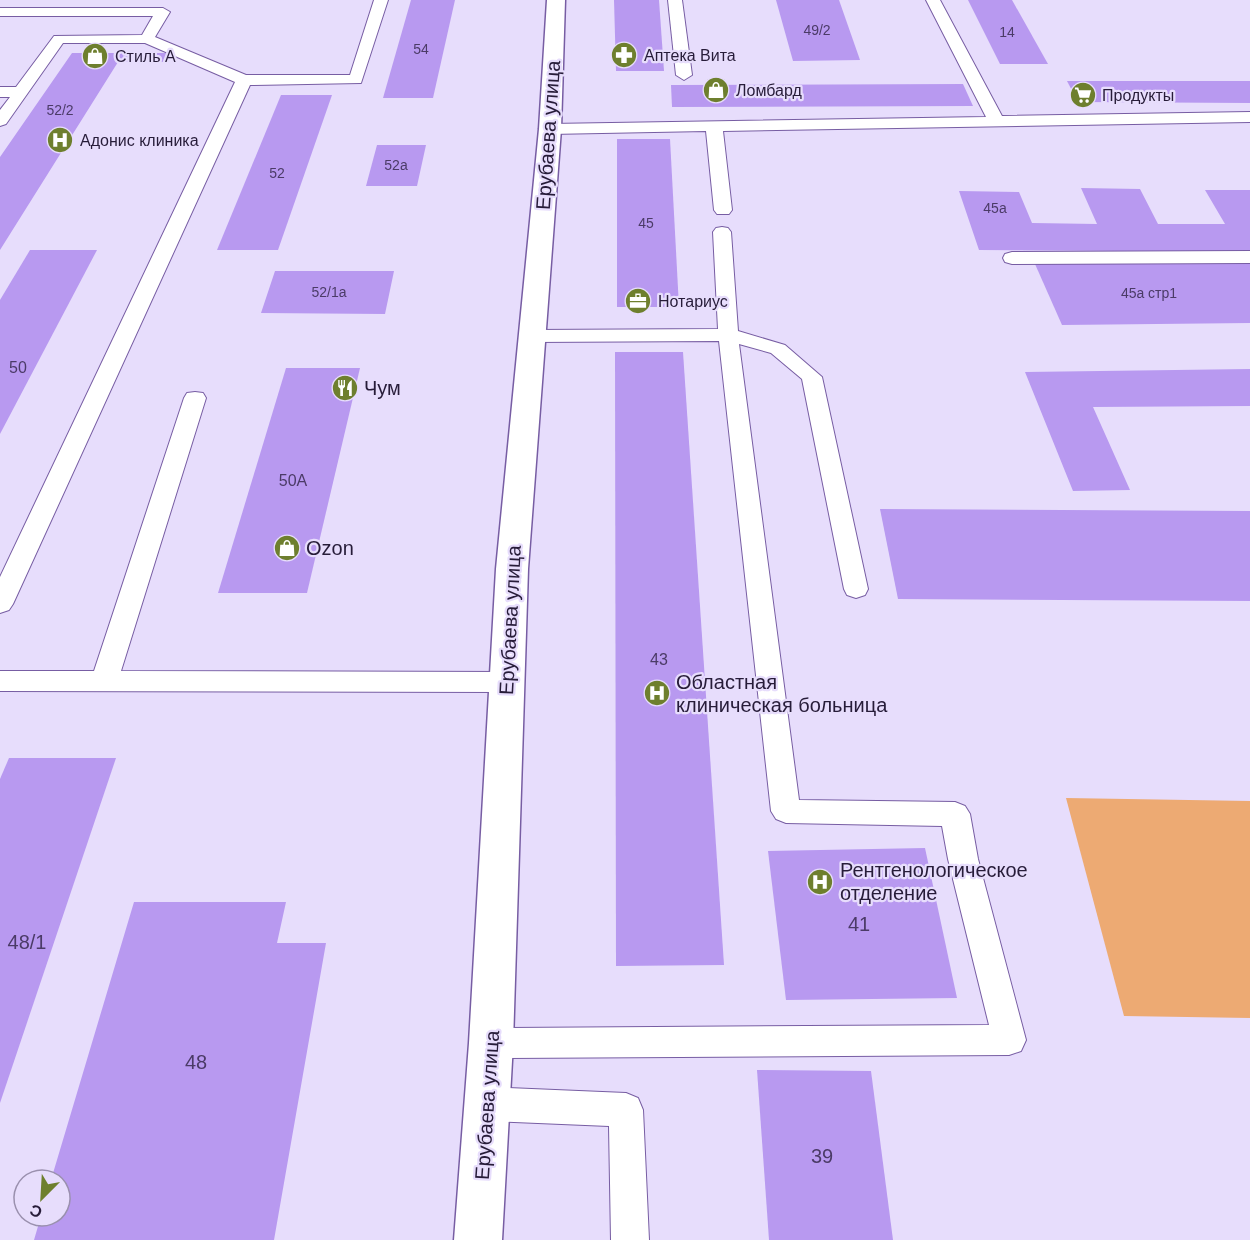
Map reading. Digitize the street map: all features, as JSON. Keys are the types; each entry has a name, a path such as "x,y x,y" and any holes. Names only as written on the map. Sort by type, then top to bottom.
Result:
{"main road":[{"name":"Ерубаева улица","path":"478,1240 491,1043 512,569 550,129 556,0"}],"lane":[{"path":"0,121 59,39 147,39 244,80 356,80 381,0"},
{"path":"675,0 684,75"},
{"path":"933,0 997,122"},
{"path":"147,39 167,6"},
{"path":"0,12 167,6"},
{"path":"0,604 244,80"},
{"path":"0,92 21,92"},
{"path":"550,129 1250,117"},
{"path":"714,125 723,210"},
{"path":"491,1043 1009,1040 963,860 955,814 786,811 728,335 722,232"},
{"path":"1012,258 1250,257"},
{"path":"533,336 728,335 778,349 812,377 856,589"},
{"path":"104,682 195,398"},
{"path":"0,681 507,682"},
{"path":"487,1104 626,1110 630,1240"}],"shaded area":[{"path":"1066,798 1250,801 1250,1018 1124,1016"}],"building":[{"path":"411,0 455,0 433,98 383,98"},
{"path":"614,0 659,0 664,71 616,71"},
{"path":"776,0 839,0 860,60 793,61"},
{"path":"968,0 1012,0 1048,64 1000,64"},
{"path":"72,53 173,53 168,62 118,62 0,250 0,157"},
{"path":"1067,81 1250,81 1250,103 1078,102"},
{"path":"963,84 973,106 672,107 671,85"},
{"path":"281,95 332,95 278,250 217,250"},
{"path":"617,139 670,139 679,307 617,307"},
{"path":"377,145 426,145 417,186 366,186"},
{"path":"1081,188 1140,189 1158,224 1225,224 1205,190 1250,190 1250,252 979,250 959,191 1019,192 1032,223 1097,224"},
{"path":"30,250 97,250 0,434 0,300"},
{"path":"1250,261 1250,323 1062,325 1035,264"},
{"path":"275,271 394,271 385,314 261,313"},
{"path":"615,352 683,352 724,965 616,966"},
{"path":"286,368 360,368 307,593 218,593"},
{"path":"1250,369 1250,406 1093,407 1130,490 1073,491 1025,372"},
{"path":"880,509 1250,511 1250,601 898,599"},
{"path":"9,758 116,758 0,1103 0,779"},
{"path":"925,848 957,998 786,1000 768,851"},
{"path":"134,902 286,902 277,943 326,943 274,1240 34,1240 38,1228 72,1228 72,1168 55,1168"},
{"path":"757,1070 871,1071 893,1240 769,1240"}],"place":[{"name":"Аптека Вита","path":"624,55"},
{"name":"Стиль А","path":"95,56"},
{"name":"Ломбард","path":"716,90"},
{"name":"Продукты","path":"1083,95"},
{"name":"Адонис клиника","path":"60,140"},
{"name":"Нотариус","path":"638,301"},
{"name":"Чум","path":"345,388"},
{"name":"Ozon","path":"287,548"},
{"name":"Областная клиническая больница","path":"657,693"},
{"name":"Рентгенологическое отделение","path":"820,882"}]}
